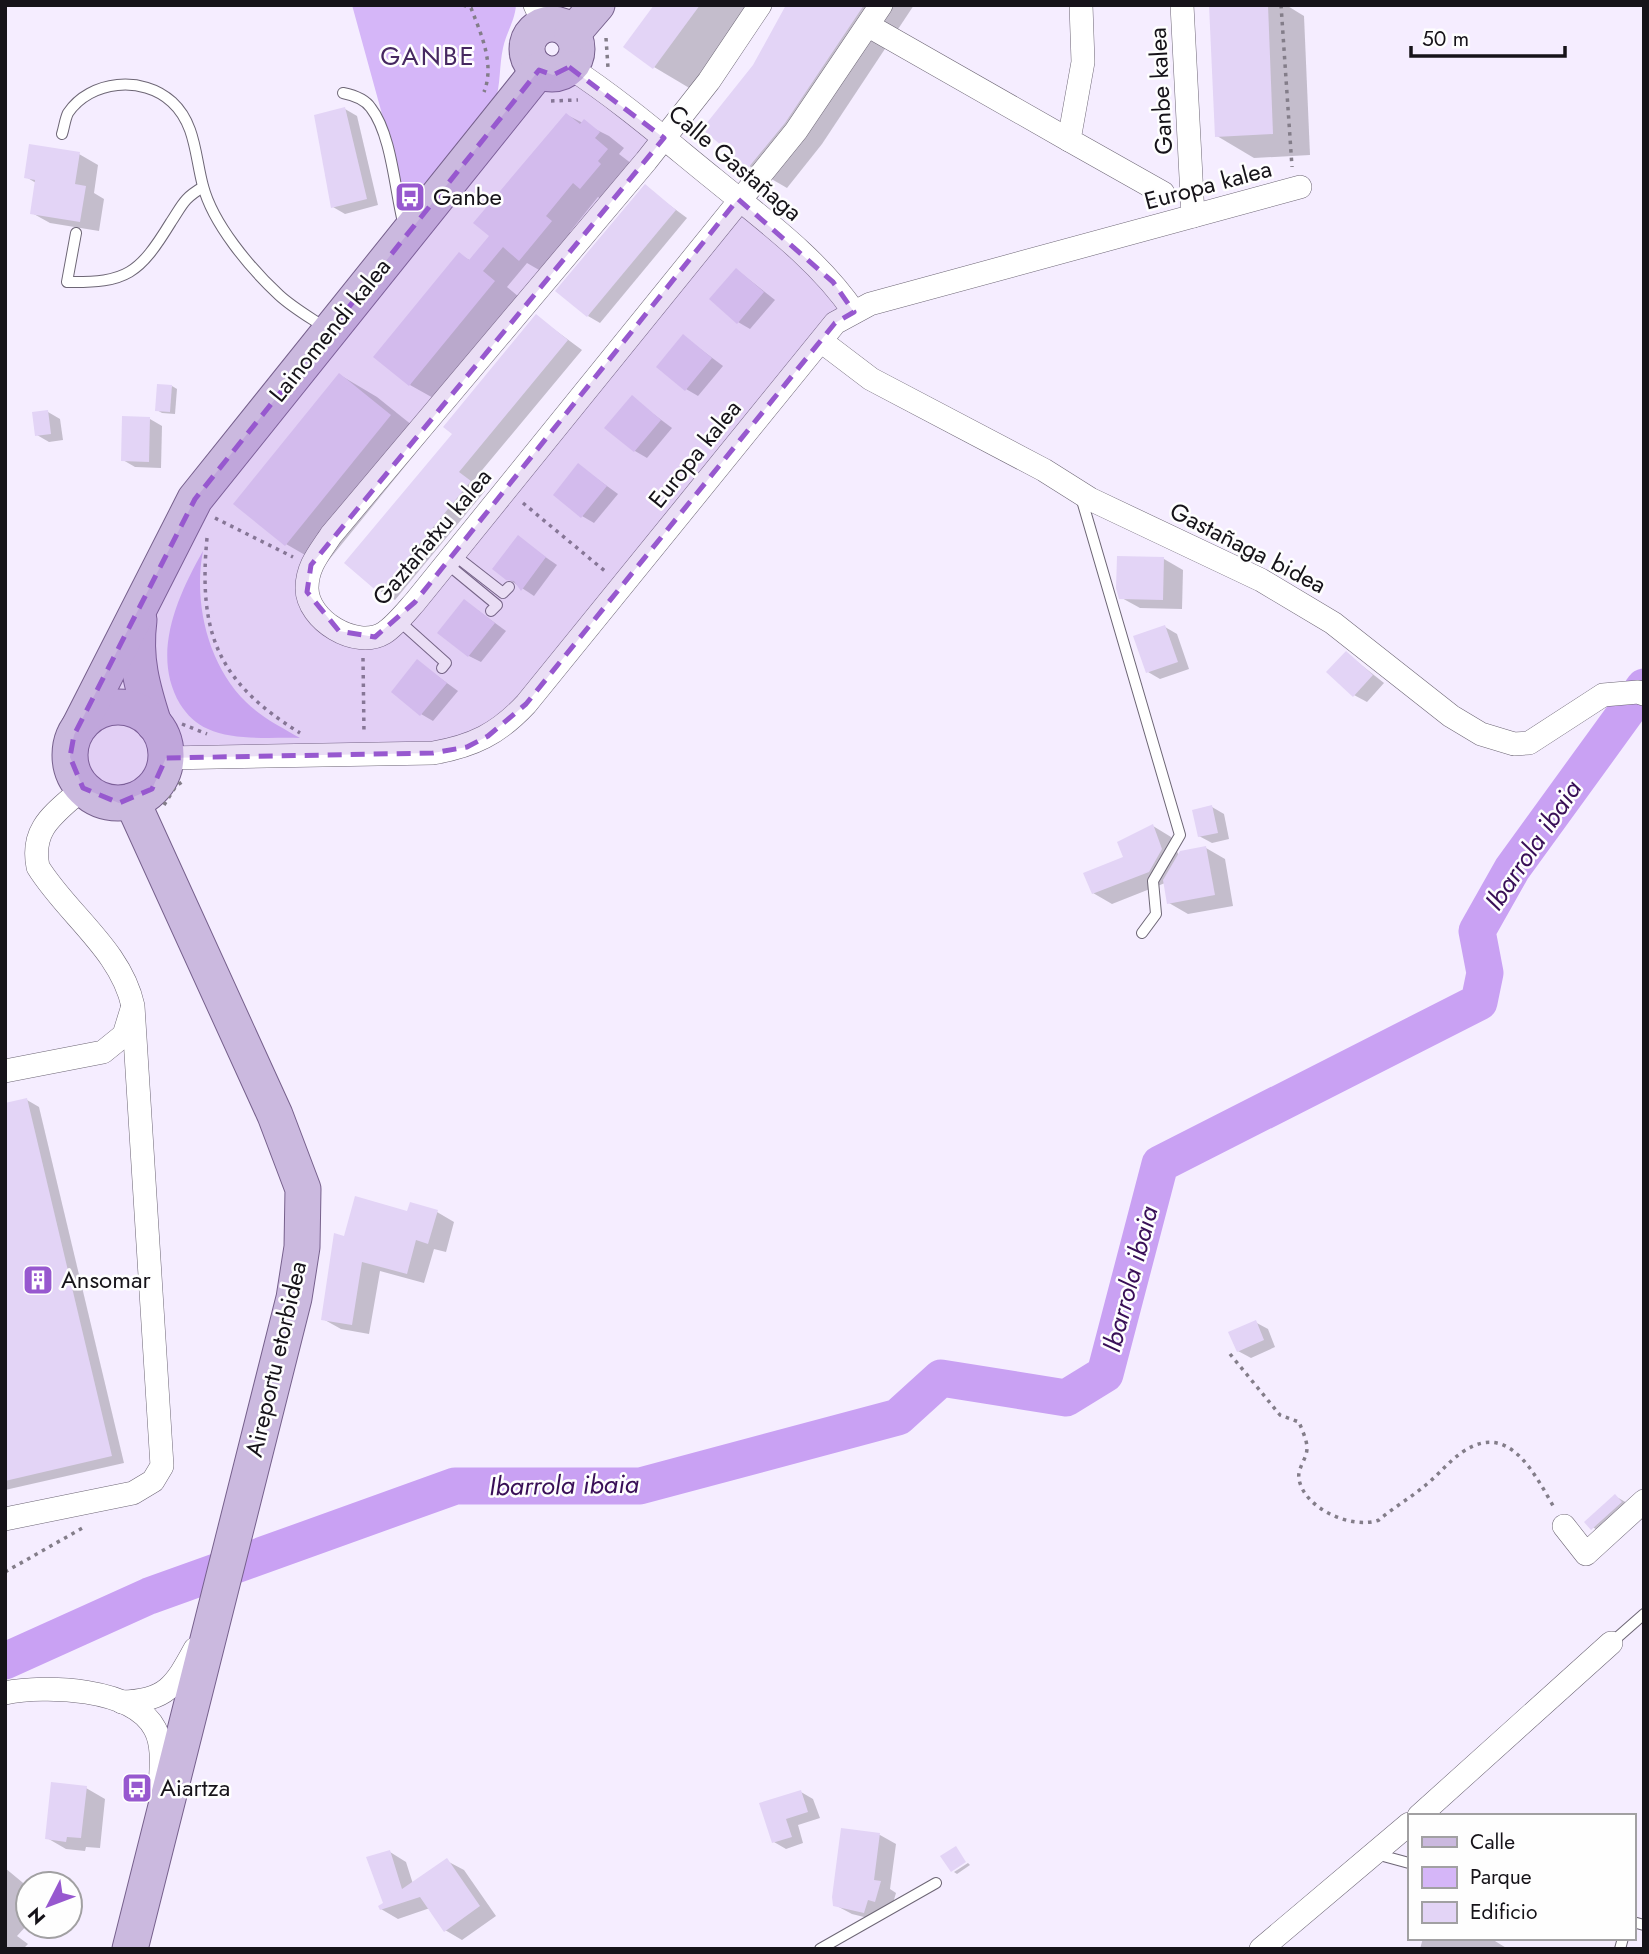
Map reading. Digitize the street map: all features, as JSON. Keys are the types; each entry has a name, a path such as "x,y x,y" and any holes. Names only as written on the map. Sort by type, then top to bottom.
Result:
{"main road":[{"name":"Lainomendi kalea","path":"80,725 141,602 329,330 407,236 552,40 597,5"},
{"name":"Lainomendi kalea","path":"141,602 136,647 139,679 154,724"},
{"path":"122,707 134,710 154,724 161,734 166,758 164,770 152,789 132,801 106,802 83,788 72,769 70,757 74,735 80,725 97,711 122,707"},
{"name":"Aireportu etorbidea","path":"128,1945 294,1298 302,1247 303,1189 275,1115 132,801"}],"street":[{"path":"362,637 339,631 321,616 307,592 310,565 331,535 664,138 709,81 760,5"},
{"name":"Gaztañatxu kalea","path":"362,637 386,632 450,559 738,199 796,131 881,5"},
{"path":"1069,140 1083,62 1081,5"},
{"name":"Ganbe kalea","path":"1182,5 1193,216"},
{"path":"869,26 1163,193"},
{"name":"Calle Gastañaga","path":"552,40 834,282 854,312"},
{"name":"Europa kalea","path":"166,758 433,753 467,747 488,736 526,704 835,323 870,304 1297,188"},
{"name":"Gastañaga bidea","path":"821,341 871,379 1079,491 1261,580 1333,623 1451,716 1481,734 1514,744 1529,743 1603,695 1639,692 1644,694"},
{"path":"5,1519 132,1493 153,1481 162,1466 134,1006 130,992 113,962 38,867 34,848 39,832 83,788"},
{"path":"5,1071 103,1052 124,1035 134,1006"},
{"path":"1564,1526 1587,1554 1644,1501"},
{"path":"122,1702 152,1699 173,1688 222,1584"},
{"path":"1421,1814 1611,1643"},
{"path":"5,1693 44,1688 92,1693 122,1702 146,1717 159,1740 160,1821"},
{"path":"1261,1949 1408,1825"}],"lane":[{"path":"62,134 68,114 93,91 122,83 151,89 172,101 186,120 196,148 203,187 223,226 256,270 280,296 329,330"},
{"path":"343,93 356,96 371,108 383,133 407,236"},
{"path":"76,233 67,282 106,283 130,272 150,254 184,198 203,187"},
{"path":"1079,491 1180,835 1153,881 1156,914 1142,933"},
{"path":"450,559 503,593 509,587"},
{"path":"450,559 497,605 491,611"},
{"path":"398,620 446,663 442,668"},
{"path":"1611,1643 1644,1614"},
{"path":"1376,1854 1408,1863"},
{"path":"820,1949 936,1883"}],"path":[{"path":"463,5 472,7 488,58 488,82 480,101"},
{"path":"1281,5 1297,188"},
{"path":"506,489 608,574"},
{"path":"206,509 310,565"},
{"path":"206,509 207,611 224,663 234,680 253,702 300,733"},
{"path":"362,637 363,733"},
{"path":"1230,1354 1280,1415 1299,1422 1307,1447 1299,1470 1299,1480 1310,1499 1326,1511 1362,1524 1379,1520 1463,1452 1486,1441 1496,1441 1509,1446 1529,1466 1564,1526"},
{"path":"5,1572 108,1514 116,1498"}],"highlighted area":[{"path":"569,67 664,138 311,565 307,592 339,631 375,637 415,602 738,199 833,282 854,312 835,323 526,704 488,736 467,747 433,753 166,758 152,789 119,803 83,788 70,757 74,735 195,499 539,70 553,75"}],"green space":[{"path":"352,5 516,5 503,48 495,102 410,216"},
{"path":"203,551 200,571 202,611 206,632 222,670 246,702 272,722 300,738 253,738 218,733 196,722 180,704 168,666 171,626 184,587"}],"building":[{"path":"654,5 700,5 653,69 623,47"},
{"path":"786,5 864,5 785,123 748,168 702,129 753,65"},
{"path":"1209,5 1268,5 1273,134 1215,137"},
{"path":"345,107 367,199 331,208 314,115"},
{"path":"566,113 580,124 584,119 600,132 595,138 608,149 598,161 601,164 580,189 573,183 546,216 552,221 519,261 503,247 483,271 495,281 409,386 373,357 459,252 469,260 489,236 473,223"},
{"path":"29,144 80,152 75,184 86,186 80,222 30,214 35,180 24,178"},
{"path":"645,184 676,210 587,317 555,291"},
{"path":"736,268 764,292 737,324 709,299"},
{"path":"536,314 568,340 459,472 471,481 379,593 344,563 452,434 443,427"},
{"path":"683,334 712,358 685,391 656,367"},
{"path":"339,373 391,415 285,546 233,504"},
{"path":"157,384 172,385 170,412 155,411"},
{"path":"632,395 661,420 634,452 604,428"},
{"path":"48,410 51,434 35,436 32,412"},
{"path":"122,416 150,417 149,462 121,461"},
{"path":"578,463 607,486 581,518 553,495"},
{"path":"518,535 546,557 521,591 514,581 506,580 492,569"},
{"path":"1117,556 1164,557 1163,600 1119,599 1116,588"},
{"path":"464,599 495,623 468,657 437,633"},
{"path":"1165,625 1178,662 1146,673 1133,636"},
{"path":"1346,651 1373,675 1353,697 1326,672"},
{"path":"417,659 447,683 420,716 391,692"},
{"path":"1212,805 1218,833 1198,837 1192,810"},
{"path":"1153,824 1162,849 1149,872 1092,894 1083,873 1123,857 1117,842"},
{"path":"1206,846 1215,895 1167,904 1163,880 1180,851"},
{"name":"Ansomar","path":"27,1098 112,1456 5,1481 5,1103"},
{"path":"355,1196 407,1211 410,1202 438,1210 428,1244 416,1240 407,1274 362,1262 352,1325 321,1320 334,1233 344,1236"},
{"path":"1256,1320 1264,1340 1237,1352 1228,1332"},
{"path":"1615,1494 1622,1502 1591,1530 1584,1522"},
{"path":"51,1782 87,1786 81,1838 67,1837 66,1842 45,1839"},
{"path":"801,1790 808,1812 786,1819 792,1837 772,1843 759,1803"},
{"path":"841,1828 880,1833 874,1880 881,1881 875,1902 868,1900 864,1913 833,1906"},
{"path":"956,1846 966,1862 951,1872 940,1856"},
{"path":"390,1850 402,1889 447,1858 480,1906 444,1932 420,1897 380,1910 378,1906 383,1903 366,1857"}],"waterway":[{"name":"Ibarrola ibaia","path":"5,1661 149,1596 455,1486 640,1486 898,1417 941,1378 1066,1398 1105,1374 1160,1164 1479,1002 1485,973 1477,931 1512,869 1644,687"}],"place":[{"name":"Ganbe","path":"410,197"},
{"name":"Ansomar","path":"38,1280"},
{"name":"Aiartza","path":"137,1788"}],"district":[{"name":"GANBE","path":"428,56"}]}
